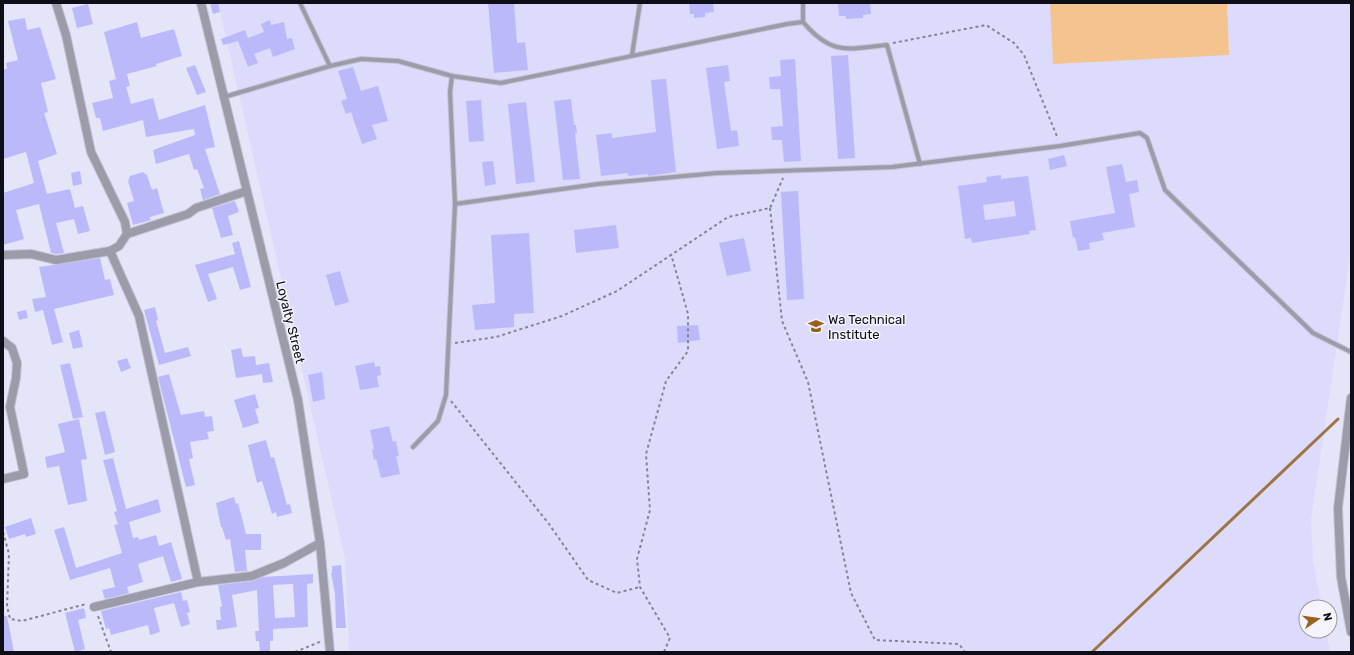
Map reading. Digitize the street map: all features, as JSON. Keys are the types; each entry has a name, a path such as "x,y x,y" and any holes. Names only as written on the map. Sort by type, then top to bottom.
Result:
{"street":[{"path":"56,3 66,35 91,152 125,222 127,234"},
{"name":"Loyalty Street","path":"201,3 298,400 320,543 330,652"},
{"path":"3,255 31,254 56,260 110,251 119,246 127,234 188,214 196,208 247,191"},
{"path":"110,251 139,316 198,582"},
{"path":"3,341 12,348 17,363 16,378 10,407 24,474 3,479"},
{"path":"1351,398 1338,508 1341,577 1351,632"},
{"path":"94,607 198,582 252,576 284,564 320,543"}],"lane":[{"path":"300,3 330,66"},
{"path":"632,55 640,3"},
{"path":"803,3 803,22 822,42 835,48 848,49 887,44 920,164"},
{"path":"224,97 330,66 361,59 398,62 452,76 501,83 632,55 803,22"},
{"path":"413,447 438,422 446,395 455,204 450,92 452,76"},
{"path":"455,204 606,183 717,173 892,167 1060,146 1140,133 1147,138 1164,190 1313,333 1351,352"}],"path":[{"path":"887,44 986,25 1014,43 1024,55 1058,137 1060,146"},
{"path":"787,171 770,208 782,321 808,382 851,593 875,640 959,644 965,652"},
{"path":"448,344 496,337 562,316 617,291 728,217 770,208"},
{"path":"664,652 670,638 640,587 637,559 650,510 646,454 666,381 688,352 688,314 671,254"},
{"path":"446,395 549,524 588,580 617,593 640,587"},
{"path":"3,532 8,554 7,606 10,619 22,622 87,604 94,607 111,652"},
{"path":"295,652 330,639"}],"shaded area":[{"name":"Wa Technical Institute","path":"218,3 1351,3 1350,256 1311,520 1313,561 1320,599 1298,599 1298,639 1328,639 1330,652 349,652 345,558"},
{"path":"1050,3 1227,3 1229,55 1053,64"}],"building":[{"path":"210,3 218,3 220,12 213,14"},
{"path":"488,3 514,3 517,43 525,42 528,70 494,73"},
{"path":"689,3 713,3 714,12 705,13 705,17 694,18 694,14 690,14"},
{"path":"838,3 870,3 871,14 863,15 863,18 846,19 846,16 839,16"},
{"path":"88,4 93,24 77,28 72,8"},
{"path":"25,18 27,30 40,27 56,79 41,83 48,112 44,113 57,154 38,161 47,194 70,189 75,208 83,206 90,231 78,234 74,219 56,223 64,253 51,253 39,204 16,210 24,239 3,245 3,193 34,183 26,152 3,159 3,69 7,69 6,63 18,60 8,21"},
{"path":"270,20 271,25 284,22 287,39 292,38 295,49 273,57 270,48 254,54 258,63 248,67 238,41 223,45 221,39 245,30 248,38 264,32 261,24"},
{"path":"137,22 141,38 174,29 182,56 156,64 157,66 127,74 130,86 126,87 131,104 153,98 159,120 205,105 215,147 205,149 220,194 203,200 200,189 204,188 197,169 194,170 189,154 156,164 153,150 195,135 194,129 146,137 143,120 103,131 100,118 96,118 92,103 113,98 109,81 116,79 104,32"},
{"path":"848,55 855,158 838,159 831,56"},
{"path":"795,59 801,161 784,162 782,140 772,140 771,127 783,126 780,89 770,89 769,77 781,76 780,60"},
{"path":"195,65 206,92 197,95 186,68"},
{"path":"728,65 730,81 724,82 731,131 737,130 739,146 717,149 706,68"},
{"path":"353,67 361,91 378,86 388,121 372,125 377,139 362,144 351,112 346,114 341,101 347,99 338,71"},
{"path":"666,79 676,172 648,176 648,174 628,176 628,173 601,176 596,135 612,133 612,138 656,132 651,80"},
{"path":"571,99 574,125 576,125 577,133 575,133 580,179 563,180 554,101"},
{"path":"481,100 484,141 469,142 466,101"},
{"path":"526,102 535,182 516,184 508,104"},
{"path":"1064,155 1067,166 1050,170 1048,159"},
{"path":"493,161 496,184 485,186 482,162"},
{"path":"1122,164 1126,182 1137,180 1139,192 1129,194 1135,227 1102,233 1104,240 1089,243 1090,249 1078,251 1075,237 1073,238 1070,221 1115,213 1106,167"},
{"path":"80,171 82,184 73,186 71,173"},
{"path":"143,172 147,175 152,190 157,188 164,213 150,217 151,220 133,225 127,203 134,201 128,181 130,176"},
{"path":"1001,175 1001,179 1028,176 1036,230 1029,231 1030,234 972,243 971,238 965,239 958,186 987,182 986,177","holes":["1014,201 1016,216 985,220 983,205"]},
{"path":"798,191 804,299 787,300 781,192"},
{"path":"235,201 239,212 228,216 233,235 221,238 212,208"},
{"path":"616,225 619,248 576,253 574,230"},
{"path":"529,233 534,313 514,314 514,327 475,330 472,305 495,303 491,235"},
{"path":"744,238 751,271 727,276 719,243"},
{"path":"239,241 251,287 240,290 233,267 208,274 217,299 208,302 195,265 235,254 232,243"},
{"path":"100,258 105,280 110,279 114,295 54,309 63,342 52,345 43,310 35,312 32,299 46,297 39,267"},
{"path":"340,271 349,302 335,306 326,275"},
{"path":"155,307 158,320 156,321 165,353 188,347 191,356 159,365 144,310"},
{"path":"26,310 28,318 19,320 17,312"},
{"path":"698,325 700,340 678,343 677,326"},
{"path":"79,330 83,347 73,349 69,333"},
{"path":"241,348 243,357 255,356 256,365 269,363 273,382 263,383 262,374 236,378 231,350"},
{"path":"127,358 131,368 121,372 117,361"},
{"path":"374,362 375,367 380,366 381,375 377,376 379,387 360,390 355,366"},
{"path":"70,363 83,417 73,419 60,365"},
{"path":"322,372 325,399 313,402 308,375"},
{"path":"169,374 181,415 204,411 205,417 212,416 214,431 207,432 209,439 190,442 193,458 189,459 195,485 186,487 158,377"},
{"path":"255,394 259,408 255,409 259,423 243,428 234,400"},
{"path":"105,411 115,452 105,455 95,413"},
{"path":"79,419 87,459 81,460 87,501 68,505 59,466 47,468 45,457 65,452 58,424"},
{"path":"389,426 393,442 396,441 399,456 396,456 400,474 381,478 376,459 374,460 372,450 374,449 370,430"},
{"path":"266,440 271,458 274,457 287,505 290,504 292,513 277,517 276,512 272,514 262,481 257,483 248,445"},
{"path":"113,458 126,509 158,499 161,512 129,522 133,538 138,537 139,540 156,535 159,546 171,542 182,579 171,582 163,556 138,564 143,582 127,587 129,593 105,599 102,590 115,587 110,568 70,580 54,530 64,527 76,568 122,553 114,525 118,524 114,512 117,511 103,460"},
{"path":"234,497 236,504 238,503 246,534 261,534 261,550 245,550 247,571 235,572 230,539 226,540 221,527 216,503"},
{"path":"31,518 36,534 26,537 25,534 9,539 5,527"},
{"path":"341,565 346,628 336,628 335,593 331,573 332,566"},
{"path":"313,574 313,583 307,584 308,627 273,629 273,641 270,641 270,652 260,652 259,641 256,641 255,631 259,631 257,590 232,595 237,627 217,630 216,620 221,620 220,607 222,606 218,585 253,581 263,577","holes":["293,584 295,617 275,618 273,585"]},
{"path":"181,592 183,601 187,600 190,612 187,613 190,624 181,627 174,603 154,608 160,632 150,635 148,625 111,635 109,628 106,629 101,611"},
{"path":"84,608 86,618 78,620 85,649 75,652 65,613"},
{"path":"3,616 7,616 14,652 4,652"}],"waterway":[{"path":"1092,652 1338,419"}],"place":[{"name":"Wa Technical Institute","path":"816,326"}]}
